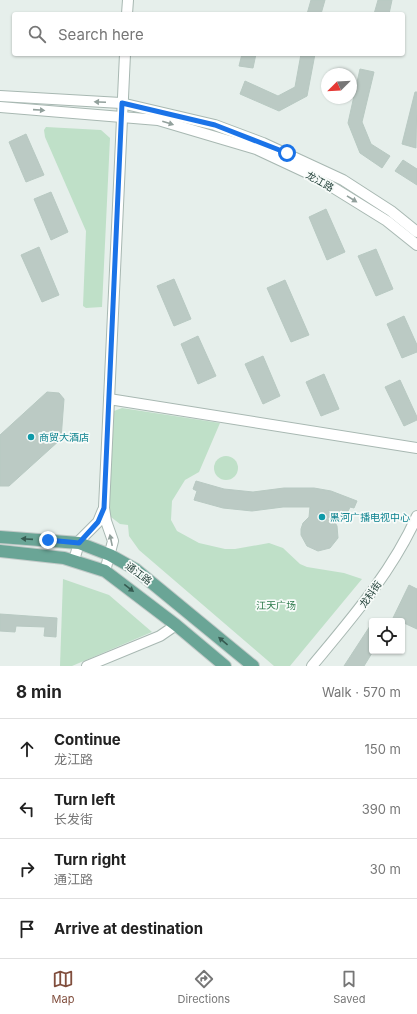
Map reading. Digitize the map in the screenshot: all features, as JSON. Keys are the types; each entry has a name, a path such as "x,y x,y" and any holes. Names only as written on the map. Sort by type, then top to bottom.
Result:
{"main road":[{"name":"通江路","path":"0,537 79,543 110,555 135,569 253,666"},
{"name":"通江路","path":"0,551 74,560 105,571 176,625 225,666"}],"street":[{"path":"127,12 128,0"},
{"path":"105,571 113,541 106,521 104,508 125,56"},
{"name":"龙江路","path":"0,96 122,103 215,125 287,153 343,180 391,212 417,232"},
{"name":"龙江路","path":"0,107 158,120 256,149 316,177 387,221 417,245"},
{"path":"109,399 417,448"},
{"path":"74,560 79,543 98,522 104,508"},
{"name":"龙科街","path":"312,666 362,606 406,540 417,516"},
{"path":"86,666 160,636 176,625"}],"green space":[{"path":"46,127 101,130 110,138 102,307 86,308 83,306 86,231 45,137 44,130"},
{"name":"江天广场","path":"122,408 220,423 199,472 185,480 172,501 171,520 177,531 199,543 225,549 235,549 269,543 283,548 300,564 307,567 344,573 362,579 290,666 274,666 139,550 129,536 128,525 120,524 111,517 109,507 114,411"},
{"path":"226,456 231,457 237,463 237,473 231,479 226,480 221,479 215,473 214,468 215,463 221,457"},
{"path":"63,579 109,595 152,632 72,666 60,666"}],"building":[{"path":"311,0 325,0 322,12 308,12"},
{"path":"378,0 392,0 389,12 375,12"},
{"path":"242,56 256,56 253,68 239,66"},
{"path":"301,56 315,56 307,96 279,111 240,94 245,81 278,96 295,87"},
{"path":"360,69 374,72 362,122 371,144 390,156 382,168 360,153 348,123 352,104 357,104 357,82"},
{"path":"415,92 417,92 416,148 402,144"},
{"path":"26,134 44,175 26,182 9,142"},
{"path":"403,160 417,169 417,185 395,171"},
{"path":"51,192 68,232 51,240 34,199"},
{"path":"326,209 345,252 327,260 309,217"},
{"path":"39,247 59,295 42,302 21,255"},
{"path":"376,249 393,289 376,296 358,256"},
{"path":"174,279 191,319 174,326 157,286"},
{"path":"285,280 309,335 291,342 267,288"},
{"path":"404,316 417,345 417,352 402,358 387,324"},
{"path":"198,336 216,376 198,384 181,344"},
{"path":"263,356 280,396 263,404 245,364"},
{"path":"324,374 339,409 321,416 306,382"},
{"path":"400,380 417,417 417,420 404,426 385,387"},
{"name":"商贸大酒店","path":"47,392 59,393 64,399 61,439 9,486 0,486 0,435"},
{"name":"黑河广播电视中心","path":"196,481 224,489 253,492 284,488 314,488 331,491 357,501 354,508 350,507 346,516 328,510 337,526 338,538 330,548 318,551 307,546 301,535 303,523 309,517 310,507 283,507 252,511 223,508 194,500 197,491 193,489"},
{"path":"409,585 417,589 417,629 405,624 405,618 393,618"},
{"path":"0,614 57,618 56,637 44,636 45,627 16,626 15,632 0,631"},
{"path":"369,628 369,654 371,654 364,666 344,666"}],"place":[{"name":"商贸大酒店","path":"31,437"},
{"name":"黑河广播电视中心","path":"322,517"}],"route":[{"path":"48,540 79,543 80,540 98,522 104,508 122,103 215,125 287,153"}]}
